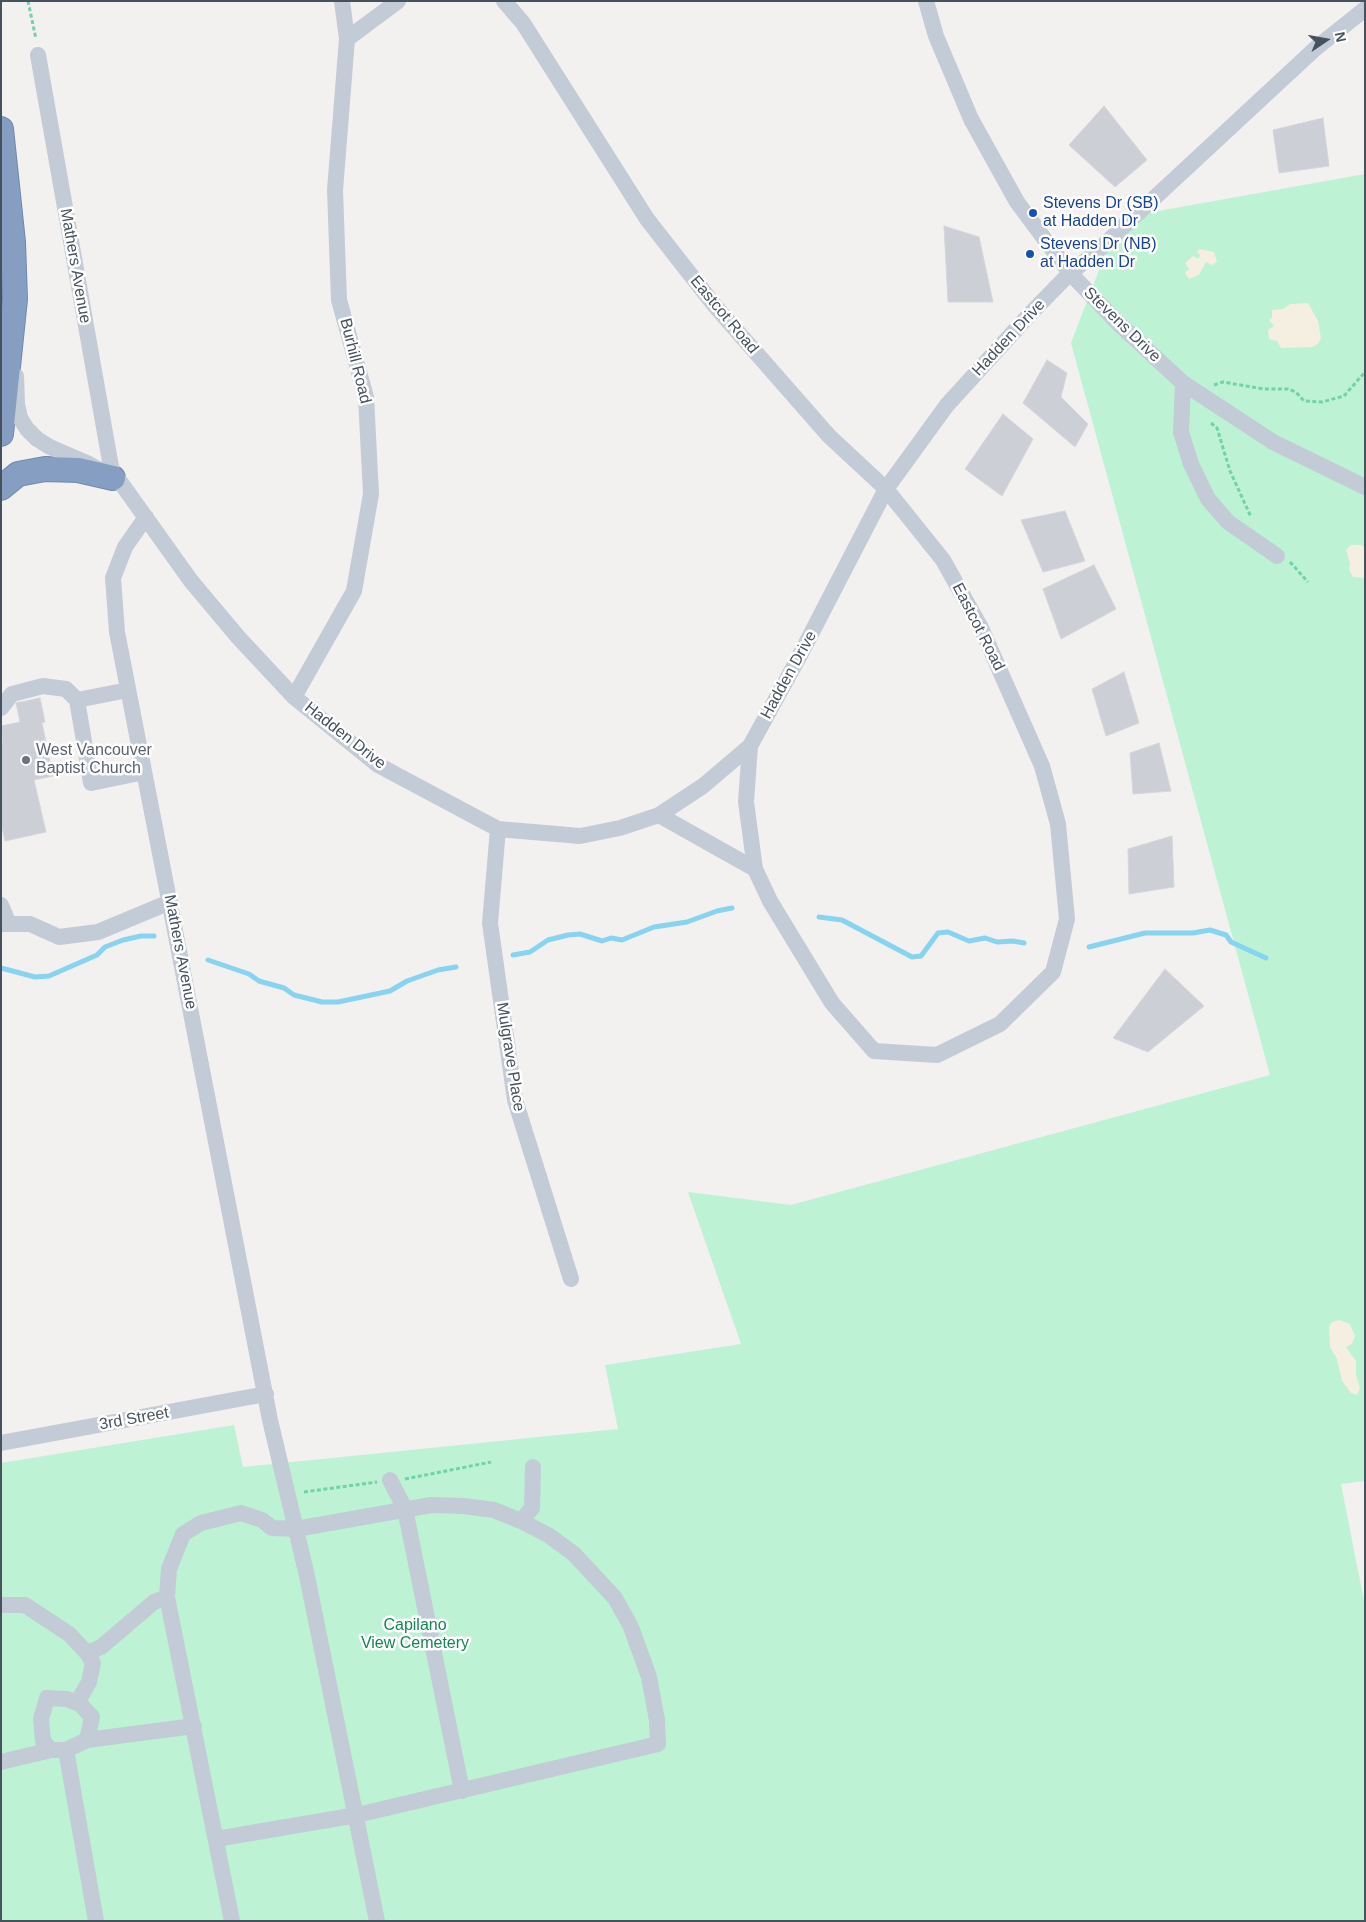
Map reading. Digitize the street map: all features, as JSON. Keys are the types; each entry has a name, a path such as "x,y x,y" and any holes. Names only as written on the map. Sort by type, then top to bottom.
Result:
{"highway":[{"path":"1,129 12,242 15,299 1,434"},
{"path":"1,488 18,474 45,469 78,470 113,478"}],"street":[{"name":"Burhill Road","path":"294,696 354,591 371,494 366,398 339,300 335,190 347,39 342,1"},
{"path":"347,39 398,1"},
{"name":"Eastcot Road","path":"504,1 528,30 647,219 715,306 829,436 886,489 943,560 981,628 1042,766 1058,824 1067,919 1052,972 1000,1024 937,1055 874,1051 832,1003 770,902 755,869 746,802 750,746"},
{"name":"Stevens Drive","path":"926,1 936,36 970,119 1017,202 1070,273 1118,323 1183,383 1273,442 1365,487"},
{"name":"Hadden Drive","path":"15,299 17,404 20,418 36,439 113,478 129,493 191,581 238,637 294,696 378,765 498,829 580,836 620,828 659,815 703,786 750,746 798,659 886,489 948,405 1030,314 1070,273 1095,253 1316,48 1365,9"},
{"name":"Mathers Avenue","path":"38,55 113,478"},
{"path":"1183,383 1181,432 1191,464 1208,499 1228,522 1283,558"},
{"name":"Mathers Avenue","path":"146,517 124,547 113,578 117,632 266,1394 357,1816 377,1921"},
{"path":"1,708 12,694 44,686 66,689 77,700 91,783 144,772"},
{"path":"77,700 128,690"},
{"path":"659,815 755,869"},
{"name":"Mulgrave Place","path":"498,829 490,923 515,1100 571,1279"},
{"path":"1,905 5,924 30,924 59,937 98,932 170,902"},
{"name":"3rd Street","path":"1,1443 266,1394"},
{"path":"522,1521 532,1508 533,1467"},
{"path":"390,1480 405,1509 462,1791"},
{"path":"216,1839 357,1816 658,1744 657,1720 649,1677 631,1627 615,1598 574,1554 522,1521 494,1510 464,1506 432,1505 296,1528 272,1528 262,1520 241,1513 201,1523 183,1534 168,1569 167,1597 232,1921"},
{"path":"87,1653 102,1647 154,1602 167,1597"},
{"path":"1,1605 25,1605 70,1634 87,1653 93,1663 89,1682 77,1703"},
{"path":"87,1740 92,1717 77,1703 47,1698 40,1719 43,1742 58,1750 96,1921"},
{"path":"1,1762 58,1750 87,1740 194,1726"}],"path":[{"path":"28,1 38,55"},
{"path":"1212,390 1215,384 1223,382 1264,389 1288,389 1296,392 1304,401 1322,402 1344,396 1365,372"},
{"path":"1209,421 1218,428 1230,471 1252,519"},
{"path":"1283,558 1308,582"},
{"path":"288,1495 390,1480 491,1462"}],"green space":[{"name":"Capilano View Cemetery","path":"1365,174 1365,1481 1341,1484 1365,1606 1365,1921 1,1921 1,1463 234,1425 243,1467 618,1429 605,1365 741,1344 688,1192 791,1205 1270,1075 1071,343 1119,218"}],"sand":[{"path":"1199,249 1214,252 1217,262 1212,265 1206,262 1199,275 1189,279 1185,273 1189,269 1185,263 1193,256 1199,259 1200,255 1197,252"},
{"path":"1308,303 1318,321 1321,338 1318,344 1312,347 1281,348 1277,341 1269,339 1268,330 1274,326 1269,320 1272,318 1272,310 1283,309 1290,304"},
{"path":"1351,545 1361,545 1365,548 1364,578 1353,577 1349,570 1350,563 1346,550"},
{"path":"1339,1320 1350,1324 1355,1336 1352,1344 1346,1347 1356,1361 1356,1375 1360,1388 1357,1395 1351,1393 1342,1381 1337,1359 1330,1347 1329,1327 1332,1322"}],"building":[{"path":"1104,106 1147,160 1115,187 1069,145"},
{"path":"1323,118 1329,166 1279,173 1273,130"},
{"path":"944,226 979,237 993,302 948,302"},
{"path":"1047,360 1067,373 1061,397 1088,424 1075,447 1023,403"},
{"path":"1003,414 1033,439 1002,496 965,469"},
{"path":"1065,511 1085,561 1043,572 1021,520"},
{"path":"1094,565 1116,609 1061,639 1043,589"},
{"path":"1124,672 1139,723 1106,736 1092,689"},
{"name":"West Vancouver Baptist Church","path":"40,698 45,722 42,723 53,776 34,780 46,832 5,841 1,823 1,743 3,743 1,726 20,722 16,703"},
{"path":"1159,743 1171,791 1133,794 1130,753"},
{"path":"1172,836 1174,887 1129,894 1128,849"},
{"path":"1165,969 1204,1006 1148,1052 1113,1038"}],"waterway":[{"path":"513,955 530,952 548,940 568,935 580,934 602,941 611,938 622,940 654,927 687,922 717,911 732,908"},
{"path":"819,917 842,920 912,957 921,956 938,933 948,932 969,941 985,938 997,942 1013,941 1024,943"},
{"path":"1089,947 1145,933 1193,933 1210,930 1226,935 1231,942 1266,958"},
{"path":"1,968 35,977 49,976 97,955 105,947 123,940 141,936 154,936"},
{"path":"208,960 249,974 259,981 284,988 294,995 322,1002 338,1002 390,991 407,981 438,970 456,967"}],"place":[{"name":"Stevens Dr (SB) at Hadden Dr","path":"1033,213"},
{"name":"Stevens Dr (NB) at Hadden Dr","path":"1030,254"},
{"name":"West Vancouver Baptist Church","path":"26,760"}]}
